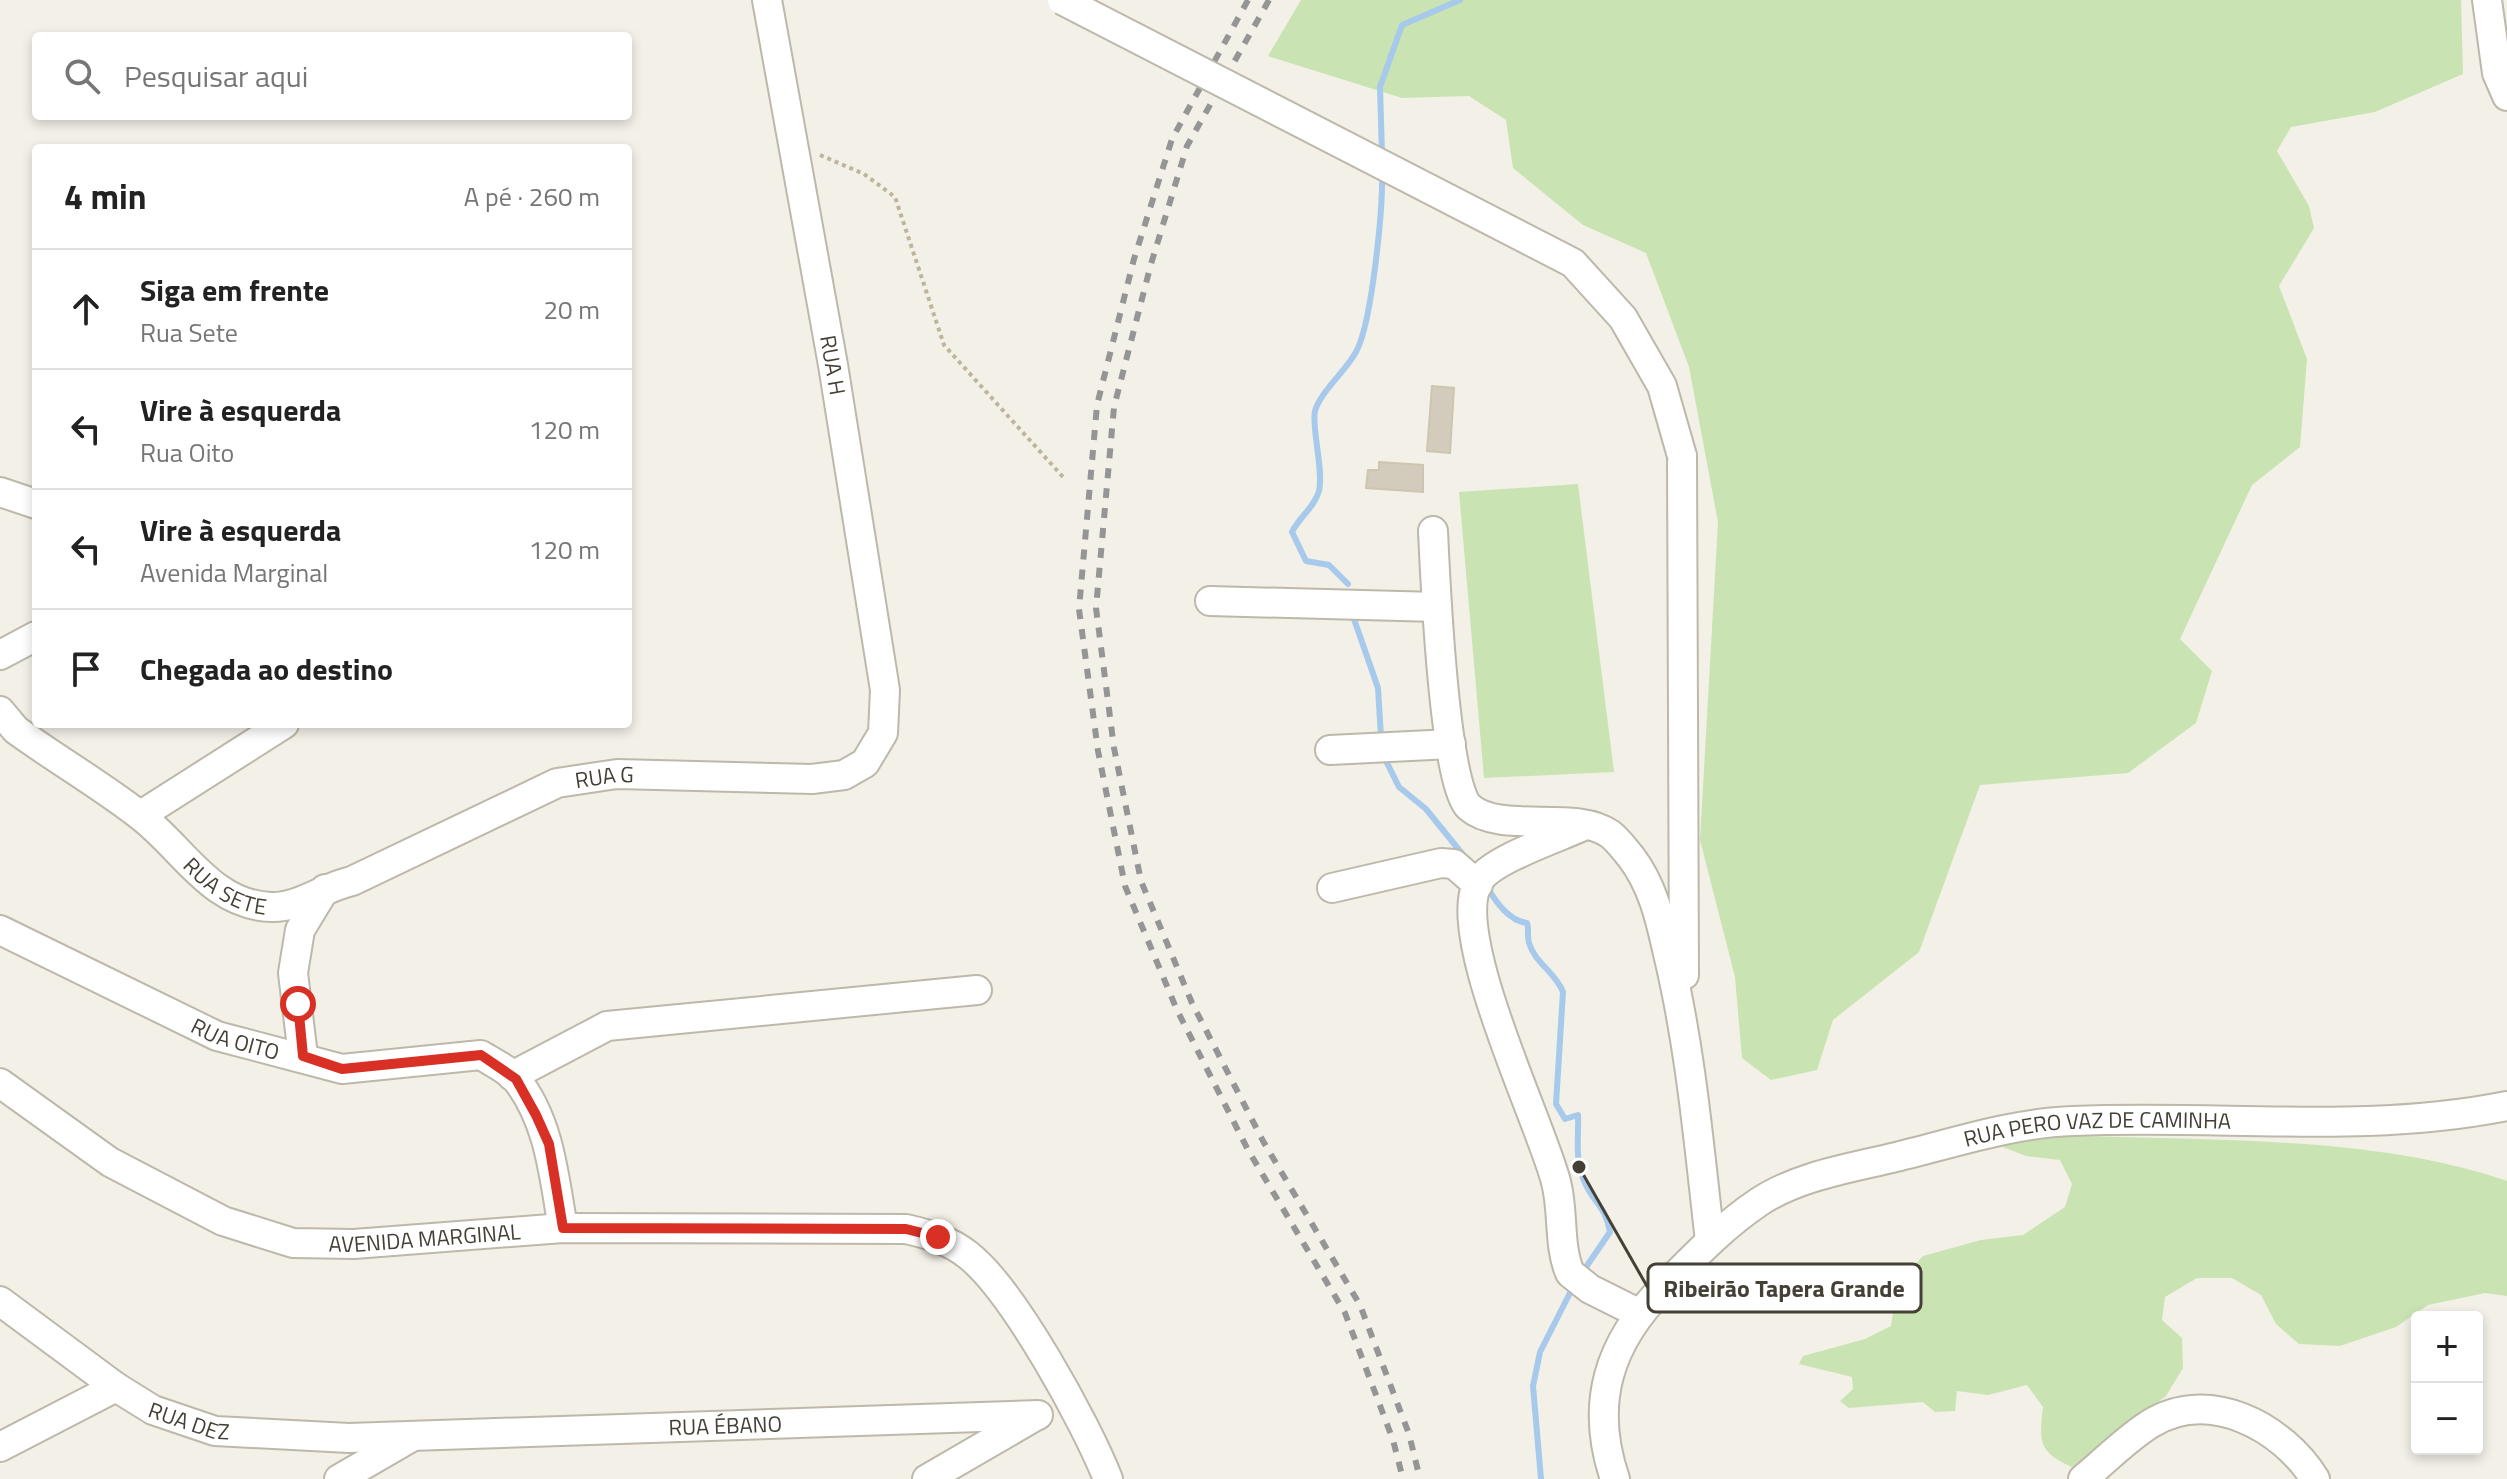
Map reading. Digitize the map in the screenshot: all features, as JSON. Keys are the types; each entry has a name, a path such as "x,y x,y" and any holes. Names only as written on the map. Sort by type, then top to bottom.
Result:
{"street":[{"name":"RUA H","path":"767,0 864,546 885,690 883,733"},
{"path":"1062,0 1573,263 1623,318 1662,386 1682,456 1685,1024 1710,1241"},
{"path":"2487,0 2497,73 2507,96"},
{"path":"0,492 32,503"},
{"path":"1433,531 1437,607 1451,744 1460,794 1468,806 1485,816 1584,826 1610,834 1649,886 1685,1024"},
{"path":"1210,601 1437,607"},
{"path":"0,655 32,638"},
{"name":"RUA SETE","path":"0,711 16,730 141,815 210,884 238,901 289,907 327,887"},
{"path":"141,815 278,728"},
{"name":"RUA G","path":"327,887 352,881 557,783 617,774 812,779 844,775 865,763 883,733"},
{"path":"1330,750 1451,744"},
{"path":"1584,826 1494,867 1478,885 1473,898 1480,963 1556,1180 1580,1281 1640,1314"},
{"path":"1332,888 1441,863 1454,864 1478,885"},
{"path":"303,1056 293,973 300,930 327,887"},
{"name":"RUA OITO","path":"0,930 217,1036 303,1056 342,1069 481,1055 512,1076 549,1144 563,1228"},
{"path":"512,1076 607,1026 977,990"},
{"name":"AVENIDA MARGINAL","path":"0,1083 110,1162 223,1221 293,1243 354,1244 563,1228 906,1229 938,1237 969,1256 1008,1301 1073,1406 1108,1479"},
{"name":"RUA PERO VAZ DE CAMINHA","path":"1615,1479 1603,1420 1606,1379 1620,1344 1640,1314 1710,1241 1760,1201 1827,1174 2041,1123 2378,1123 2446,1118 2507,1106"},
{"name":"RUA DEZ","path":"0,1301 116,1387 153,1410 215,1431 301,1437 414,1435"},
{"path":"0,1447 116,1387"},
{"path":"927,1479 1038,1415 1073,1406"},
{"path":"2083,1479 2152,1422 2192,1409 2220,1410 2251,1421 2297,1467 2315,1479"},
{"name":"RUA ÉBANO","path":"414,1435 1038,1415"},
{"path":"339,1479 414,1435"}],"path":[{"path":"792,142 864,174 895,197 944,345 1063,477"}],"green space":[{"path":"1301,0 2461,0 2463,74 2375,112 2291,127 2277,151 2309,206 2314,228 2279,286 2307,359 2300,447 2252,485 2180,639 2212,671 2196,723 2128,773 1980,785 1919,952 1833,1020 1817,1070 1771,1080 1742,1058 1735,977 1700,840 1718,522 1689,367 1646,253 1583,225 1513,168 1506,120 1469,96 1402,98 1268,56"},
{"path":"1578,484 1614,772 1484,778 1459,492"},
{"path":"2054,1135 2342,1147 2455,1166 2507,1181 2507,1296 2485,1293 2428,1305 2419,1311 2411,1311 2411,1317 2396,1327 2340,1346 2299,1344 2276,1324 2261,1295 2232,1278 2197,1278 2165,1297 2162,1320 2182,1338 2183,1368 2166,1396 2072,1467 2053,1456 2043,1444 2043,1407 2027,1385 1988,1395 1957,1391 1955,1411 1935,1412 1923,1402 1849,1408 1840,1401 1853,1389 1852,1377 1799,1364 1803,1356 1865,1339 1891,1326 1897,1285 1923,1256 1981,1240 2023,1235 2065,1207 2072,1184 2060,1160 2026,1156 2003,1147 2011,1138"}],"building":[{"path":"1432,386 1454,388 1450,453 1427,451"},
{"path":"1379,462 1423,465 1423,492 1366,488 1368,470 1379,470"}],"waterway":[{"path":"1382,154 1380,87 1402,25 1460,0"},
{"path":"1348,584 1329,565 1306,561 1292,532 1319,491 1315,411 1322,396 1353,357 1362,335 1376,264 1382,173"},
{"path":"1354,619 1378,688 1381,737"},
{"path":"1386,761 1399,787 1426,809 1464,856"},
{"path":"1487,887 1509,915 1527,923 1532,950 1563,992 1556,1104 1565,1119 1578,1115 1578,1157 1582,1174 1588,1190 1606,1217 1610,1232 1582,1273"},
{"path":"1541,1479 1533,1386 1540,1352 1574,1285"}],"railway":[{"path":"1248,0 1172,139 1134,259 1097,405 1079,609 1098,751 1125,886 1177,1010 1248,1150 1345,1313 1393,1440 1403,1479"},
{"path":"1269,0 1187,146 1151,264 1114,407 1096,608 1114,748 1141,881 1192,1003 1263,1141 1360,1305 1409,1434 1420,1479"}],"place":[{"name":"Ribeirão Tapera Grande","path":"1579,1167"}],"route":[{"path":"298,1004 303,1056 342,1069 481,1055 516,1079 549,1144 563,1228 906,1229 938,1237"}]}
